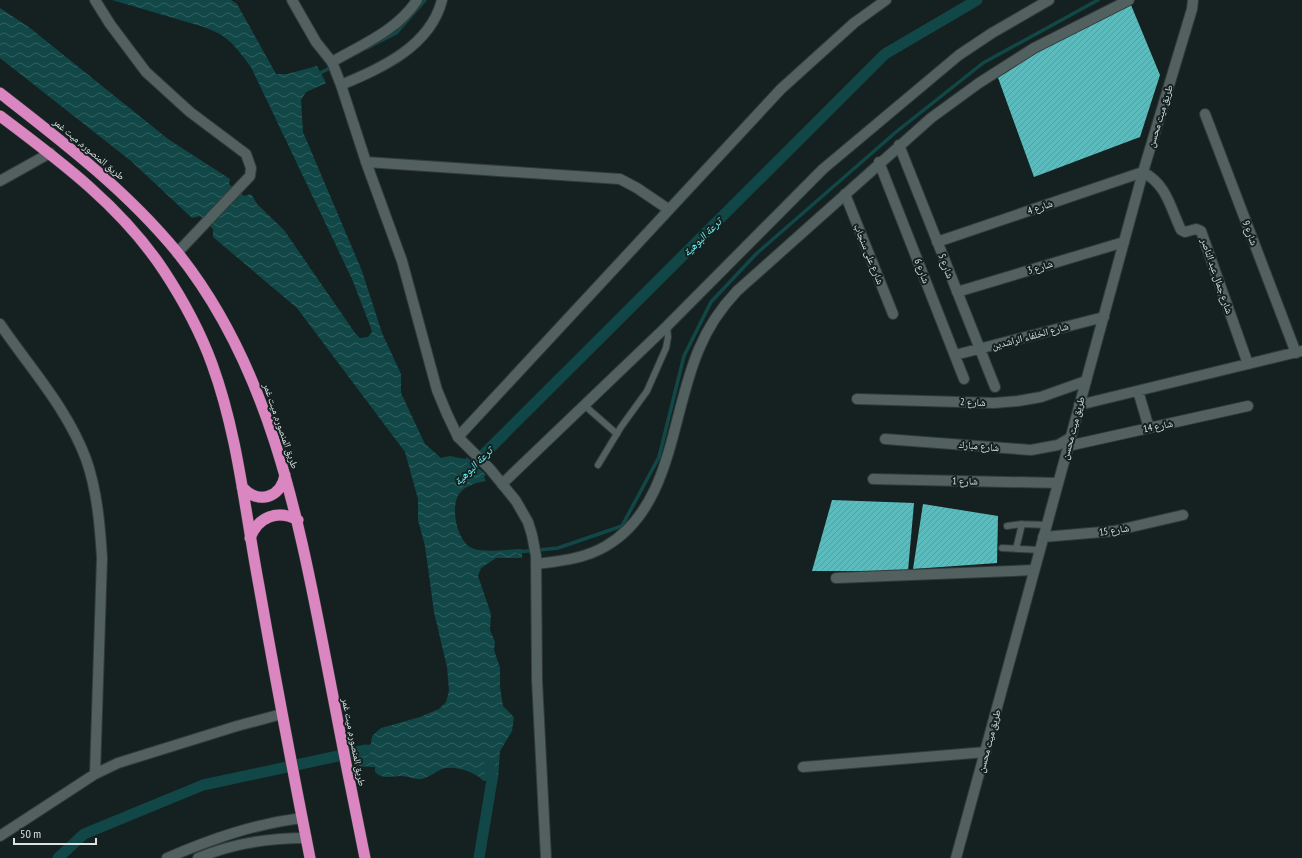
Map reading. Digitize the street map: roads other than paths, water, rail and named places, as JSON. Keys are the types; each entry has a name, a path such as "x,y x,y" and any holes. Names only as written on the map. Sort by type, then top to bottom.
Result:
{"highway":[{"name":"طريق المنصوره, ميت غمر","path":"0,93 75,151 112,182 146,216 197,279 214,306 245,364 258,394 285,474 298,520 365,858"},
{"path":"0,116 82,179 111,207 163,268 199,332 212,365 232,434 284,729 310,858"},
{"path":"242,487 254,496 268,497 280,488 285,474"},
{"path":"250,538 258,523 269,516 282,514 298,520"}],"street":[{"path":"95,0 110,24 146,72 190,112 246,154 251,168 250,176 177,253"},
{"path":"292,0 316,42 332,64 340,82 366,162 402,261 437,390 446,414 458,437 490,469 523,512 535,544 536,680 546,858"},
{"path":"332,64 387,29 411,9 417,0"},
{"path":"340,82 379,69 404,52 431,26 442,0"},
{"path":"458,437 781,89 854,23 886,0"},
{"path":"502,484 667,326 823,169 959,55 992,33 1049,0"},
{"path":"536,560 572,559 587,555 605,547 619,538 635,523 656,487 694,361 705,337 722,308 737,291 931,118 979,83 1034,48 1129,0"},
{"name":"طريق ميت محسن","path":"956,858 1143,172 1192,9 1193,0"},
{"name":"شارع 9","path":"1205,114 1299,352"},
{"name":"شارع 5","path":"899,145 956,292 995,387"},
{"path":"0,181 50,153"},
{"path":"366,162 620,179 637,188 668,209"},
{"name":"شارع 6","path":"880,162 964,379"},
{"name":"شارع 4","path":"937,242 1143,172"},
{"name":"شارع جمال عبد الناصر","path":"1143,172 1156,180 1166,193 1181,230 1185,232 1196,229 1201,231 1248,364"},
{"name":"شارع على سنجاب","path":"845,194 893,314"},
{"name":"شارع 3","path":"956,292 1124,242"},
{"name":"شارع الخلفاء الراشدين","path":"955,355 1104,317"},
{"path":"0,324 60,406 86,458 92,478 100,525 102,558 95,774"},
{"path":"1080,405 1299,352"},
{"name":"شارع 2","path":"857,399 994,403 1041,397 1086,381"},
{"path":"1138,391 1149,428"},
{"name":"شارع 14","path":"1069,442 1149,428 1248,406"},
{"name":"شارع مبارك","path":"885,439 1031,450 1069,442"},
{"name":"شارع 1","path":"873,479 1058,483"},
{"name":"شارع 15","path":"1043,537 1114,531 1183,515"},
{"path":"836,578 1034,570"},
{"path":"0,836 95,774 118,763 156,750 282,714"},
{"path":"803,767 986,752"},
{"path":"167,858 232,832 276,821 302,818"},
{"path":"198,858 216,851 258,840 306,838"}],"lane":[{"path":"598,465 617,434 644,398 666,348 668,337 667,326"},
{"path":"584,405 617,434"},
{"path":"1016,549 1022,524"},
{"path":"1007,526 1022,524 1046,525"},
{"path":"1002,548 1039,550"}],"water":[{"path":"112,0 231,0 237,4 276,74 287,74 317,66 326,83 306,92 301,100 303,132 362,271 382,333 401,374 401,393 425,444 441,458 450,456 465,459 467,457 486,475 484,477 486,481 468,486 459,494 455,507 458,530 465,543 475,549 488,551 522,549 522,558 496,558 481,568 478,576 491,614 490,630 495,642 494,650 500,668 500,687 503,706 514,717 512,731 500,751 498,779 484,781 470,772 453,768 442,769 422,779 401,776 384,777 375,772 375,767 356,766 352,751 371,744 372,736 381,728 420,717 439,709 446,702 449,691 447,667 434,612 425,546 418,520 418,499 405,452 297,308 213,237 213,229 200,216 192,218 131,161 0,58 0,8 30,28 168,139 230,179 229,184 244,196 251,194 257,204 284,230 355,333 360,338 368,337 372,332 371,328 352,279 251,67 236,47 226,38 213,30"}],"waterway":[{"path":"367,48 396,33 425,0"},
{"name":"ترعة البوهية","path":"465,473 885,54 977,0"},
{"path":"518,552 558,548 622,526 659,457 684,356 711,302 756,254 896,132 983,63 1098,0"},
{"path":"318,74 332,67"},
{"path":"58,858 84,834 203,785 366,750"},
{"path":"479,858 492,780 489,766"}]}
